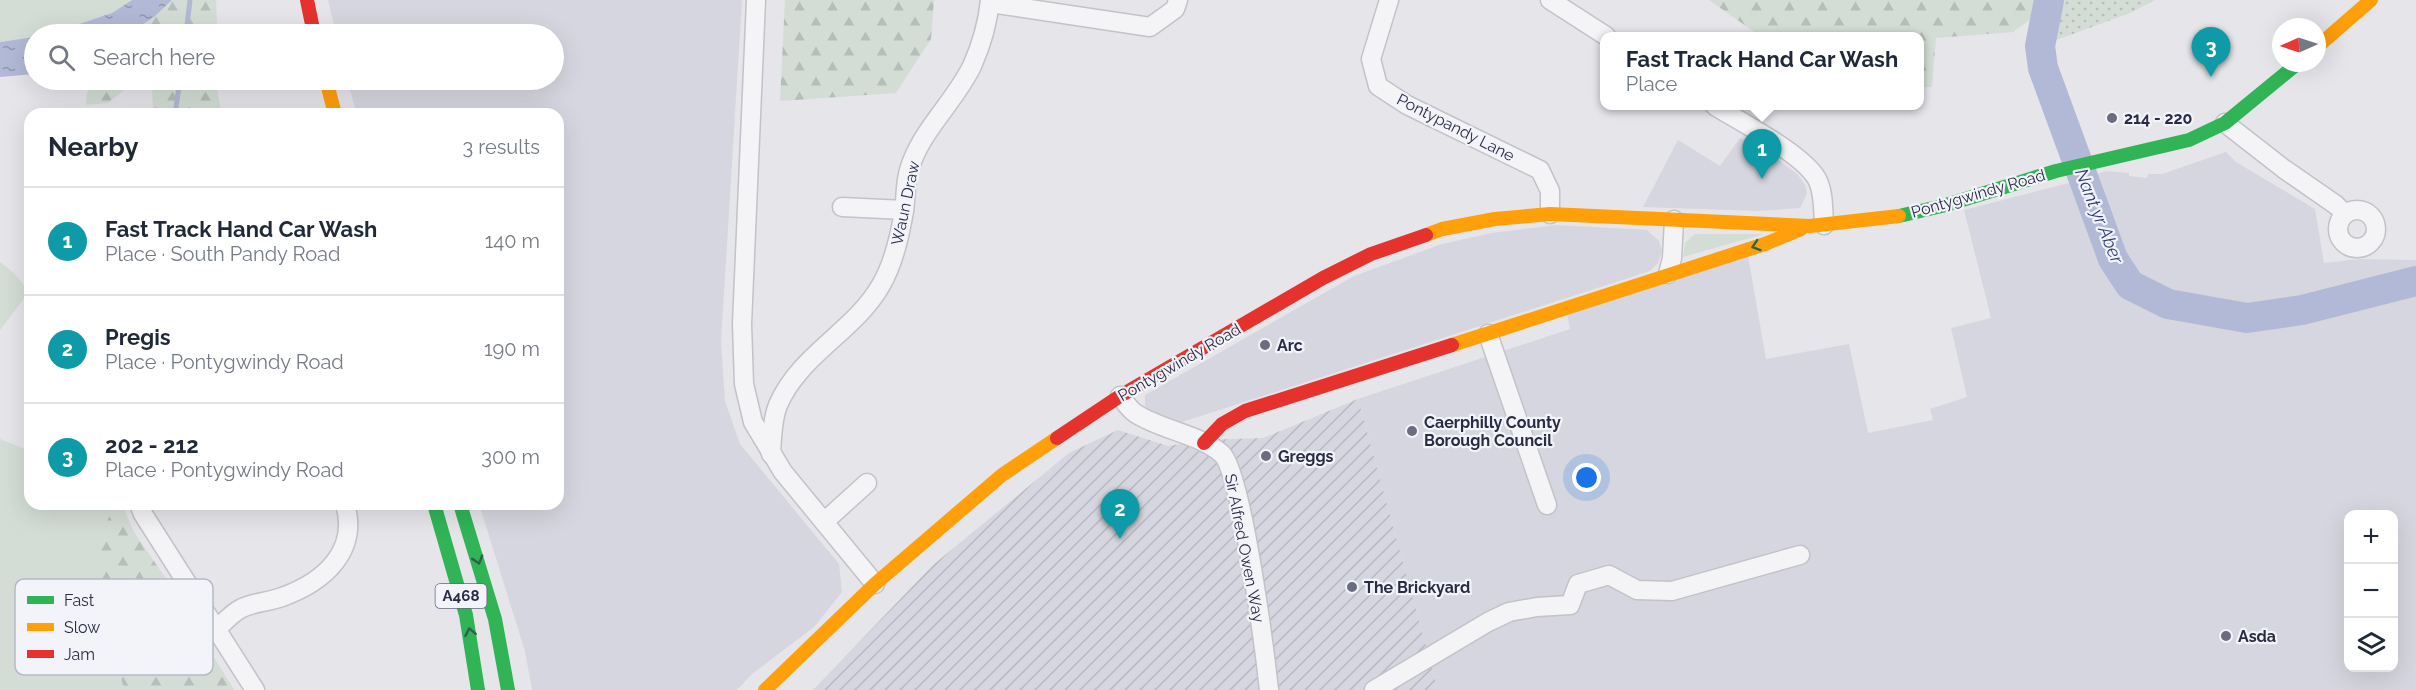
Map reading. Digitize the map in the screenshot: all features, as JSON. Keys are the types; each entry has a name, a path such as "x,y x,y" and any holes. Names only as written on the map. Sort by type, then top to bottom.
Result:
{"main road":[{"path":"307,0 312,24"},
{"path":"2326,39 2371,0"},
{"name":"Pontygwindy Road","path":"765,690 874,584 1002,475 1120,396 1330,274 1371,254 1442,229 1496,219 1550,214 1817,225 1885,219 1946,205 2056,171 2188,140 2225,123 2287,72"},
{"path":"329,90 333,108"},
{"name":"Pontygwindy Road","path":"1204,443 1222,424 1245,411 1765,244 1817,225"},
{"name":"A468","path":"436,510 466,615 478,690"},
{"name":"A468","path":"462,510 495,619 508,690"}],"street":[{"path":"756,0 742,324 744,384 753,422 771,454 874,584"},
{"path":"990,2 1149,27 1175,9 1178,0"},
{"name":"Pontypandy Lane","path":"1389,0 1371,59 1378,86 1407,105 1540,170 1550,191 1550,214"},
{"path":"1550,0 1600,33"},
{"name":"Waun Draw","path":"771,454 778,406 804,365 862,313 882,284 898,241 908,172 921,141 972,66 981,43 990,2"},
{"path":"1723,110 1806,165 1818,180 1822,197 1817,225"},
{"path":"2225,123 2345,214"},
{"path":"842,207 904,210"},
{"path":"1668,274 1672,258 1674,220"},
{"path":"1488,334 1547,505"},
{"name":"Sir Alfred Owen Way","path":"1120,396 1134,412 1204,443 1223,454 1232,471 1247,544 1269,690"},
{"path":"824,522 867,483"},
{"path":"142,510 185,579"},
{"path":"217,628 241,608 291,593 311,583 326,570 341,555 346,545 348,519 346,510"},
{"path":"1374,690 1488,622 1509,612 1570,605 1578,584 1610,575 1637,590 1672,591 1800,555"},
{"path":"213,622 255,690"}],"shaded area":[{"path":"328,0 742,0 721,342 725,401 740,444 839,564 842,592 814,627 752,674 737,690 532,690 525,651 481,510 564,510 564,108 355,108 350,90 564,90 564,24 334,24"},
{"path":"1740,138 1776,158 1798,175 1805,185 1807,194 1800,208 1758,211 1643,207 1678,140 1720,166"},
{"path":"2226,152 2236,162 2315,209 2324,263 2360,259 2416,260 2416,690 1438,690 1358,399 1570,329 1567,314 1748,256 1766,359 1849,344 1868,433 1933,420 1930,409 1967,397 1951,328 1991,318 1964,210 2073,182 2106,171 2129,173 2129,176 2147,178 2148,174 2162,174"},
{"path":"1556,225 1647,230 1659,241 1662,251 1658,263 1650,271 1179,423 1151,413 1145,406 1145,395 1354,276 1442,244 1492,233"},
{"path":"1358,399 1438,690 813,690 933,565 1069,453 1118,430 1168,446 1204,440 1263,438"}],"green space":[{"path":"0,0 132,0 112,13 80,24 24,24 24,38 0,42"},
{"path":"172,0 216,0 217,24 143,24"},
{"path":"785,0 934,0 931,39 896,93 780,101"},
{"path":"1709,0 2049,0 2049,6 2013,32 1936,38 1932,87 1924,87 1924,32 1754,32"},
{"path":"2049,0 2155,0 2130,13 2040,46"},
{"path":"89,90 124,90 108,103 86,105"},
{"path":"152,90 217,90 220,108 153,108"},
{"path":"1695,234 1764,234 1683,257 1685,243"},
{"path":"0,262 14,273 24,286 24,299 0,330"},
{"path":"0,439 24,449 24,510 113,510 101,532 105,579 15,579 15,675 120,675 124,690 0,690"},
{"path":"113,510 125,510 134,532 166,579 98,579 101,532"},
{"path":"213,655 234,690 124,690 120,675 213,675"}],"water":[{"path":"132,0 172,0 143,24 80,24 112,13"},
{"path":"24,38 24,75 0,77 0,42"}],"waterway":[{"path":"187,24 190,0"},
{"name":"Nant yr Aber","path":"2049,0 2040,46 2043,68 2113,259 2130,285 2168,304 2247,318 2302,310 2416,281"},
{"path":"176,108 179,90"}],"traffic: fast":[{"path":"1899,216 1946,205 2056,171 2189,140 2225,123 2287,72"},
{"path":"436,510 466,615 478,690"},
{"path":"462,510 495,619 508,690"}],"traffic: slow":[{"path":"2326,39 2371,0"},
{"path":"329,90 333,108"},
{"path":"1426,235 1442,229 1495,219 1550,214 1810,226 1899,216"},
{"path":"1452,345 1765,244 1801,229"},
{"path":"765,690 875,584 1002,475 1057,438"}],"traffic: jam":[{"path":"307,0 312,24"},
{"path":"1057,438 1120,396 1323,278 1371,254 1426,235"},
{"path":"1204,443 1222,424 1245,411 1452,345"}],"place":[{"name":"202 - 212","path":"2211,77"},
{"name":"214 - 220","path":"2112,118"},
{"name":"Fast Track Hand Car Wash","path":"1762,179"},
{"name":"Arc","path":"1265,345"},
{"name":"Caerphilly County Borough Council","path":"1412,431"},
{"name":"Greggs","path":"1266,456"},
{"name":"Pregis","path":"1120,539"},
{"name":"The Brickyard","path":"1352,587"},
{"name":"Asda","path":"2226,636"}]}
